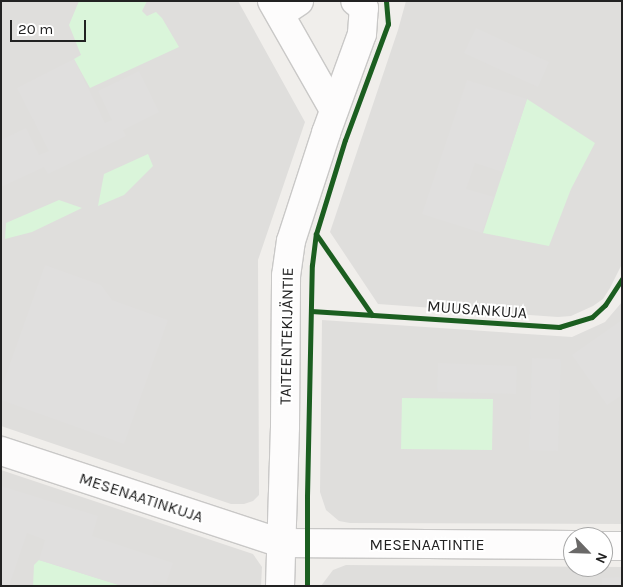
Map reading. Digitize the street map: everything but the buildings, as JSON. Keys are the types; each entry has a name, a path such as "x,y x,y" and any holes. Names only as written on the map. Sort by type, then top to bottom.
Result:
{"street":[{"path":"284,5 334,110"},
{"name":"TAITEENTEKIJÄNTIE","path":"280,586 285,428 286,276 291,241 334,110 362,34 359,5"},
{"name":"MESENAATINKUJA","path":"1,451 281,542"},
{"name":"MESENAATINTIE","path":"281,542 563,546"}],"shaded area":[{"path":"1,1 238,1 305,122 258,260 259,495 253,501 244,504 231,504 1,426"},
{"path":"406,1 622,1 622,264 603,299 593,306 571,316 558,317 378,304 330,232"},
{"path":"476,28 549,62 538,87 464,53"},
{"path":"74,59 105,123 112,120 98,91 139,71 159,112 123,130 126,136 48,174 44,167 1,187 1,140 26,128 39,155 49,151 17,88"},
{"path":"467,80 527,99 503,172 475,163 466,189 494,197 482,233 422,214"},
{"path":"45,265 101,285 112,300 168,320 124,444 1,400 1,389"},
{"path":"622,302 622,524 350,523 339,521 326,510 320,492 322,320 572,337 605,322"},
{"path":"622,320 622,395 607,405 572,355"},
{"path":"532,358 561,359 558,451 529,450"},
{"path":"438,363 517,366 516,394 437,392"},
{"path":"1,470 253,554 262,567 261,586 1,586"},
{"path":"1,486 98,516 92,536 173,563 166,584 154,580 152,586 122,586 39,560 45,540 27,533 9,586 1,586"},
{"path":"346,565 563,567 563,577 613,577 613,567 622,567 622,586 321,586 333,570"},
{"path":"622,577 622,586 602,586 602,578"}],"green space":[{"path":"79,1 147,1 142,11 147,16 156,12 162,18 179,47 90,88 74,59 81,55 69,25"},
{"path":"527,99 595,143 571,189 549,246 483,233"},
{"path":"148,154 153,166 124,195 98,206 104,174"},
{"path":"59,200 82,208 32,232 5,239 6,223"},
{"path":"402,398 493,399 492,450 401,449"},
{"path":"39,560 122,586 33,586 34,565"}],"cycle path":[{"path":"307,586 312,265 316,234 345,140 388,24 386,1"},
{"path":"316,234 372,315"},
{"name":"MUUSANKUJA","path":"311,311 559,327 592,317 605,305 622,279"}]}
